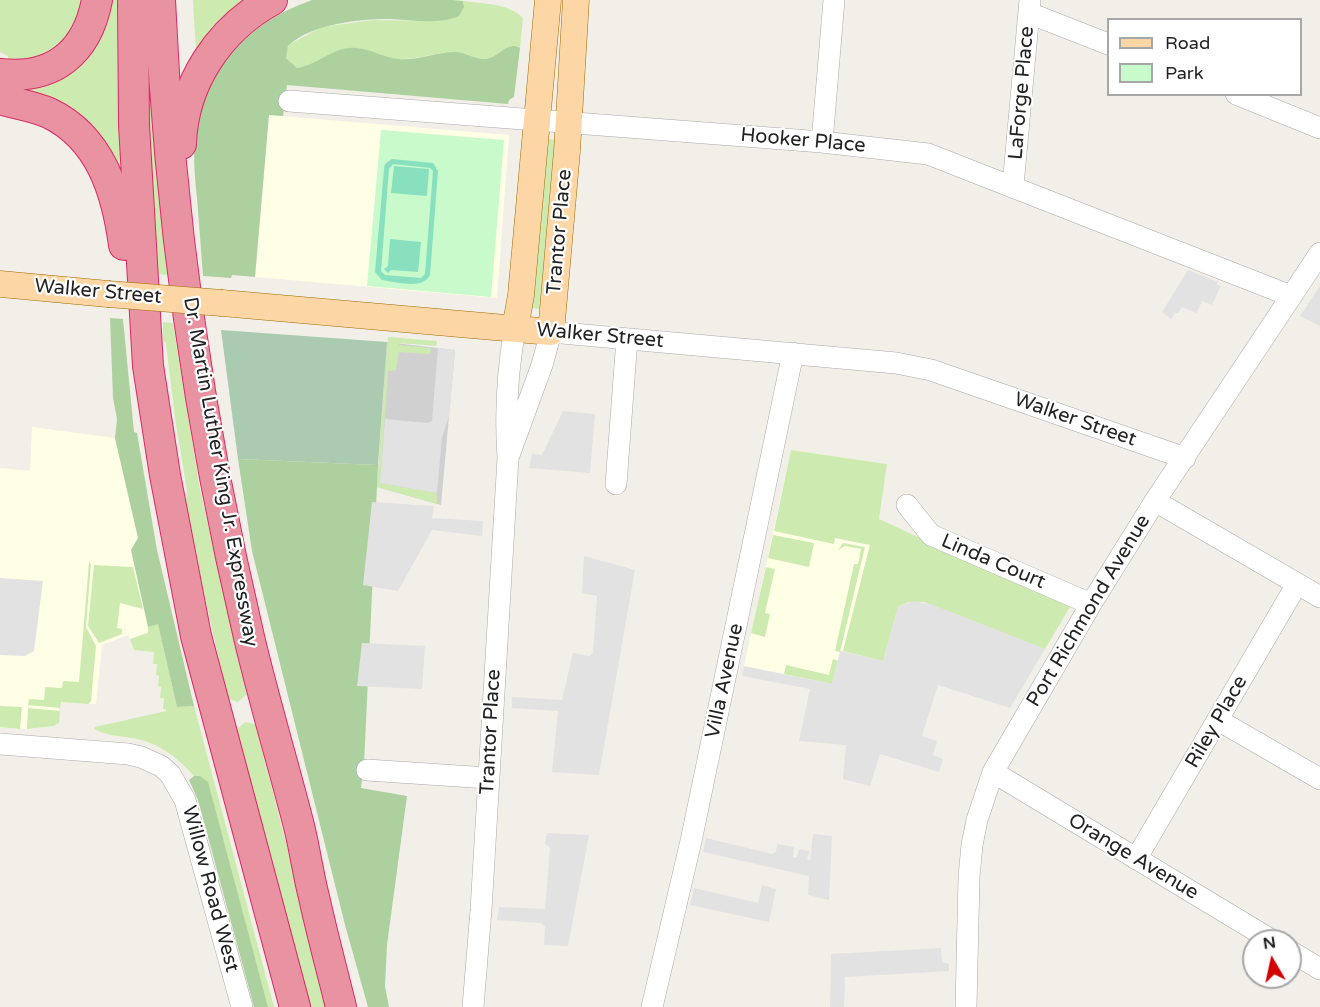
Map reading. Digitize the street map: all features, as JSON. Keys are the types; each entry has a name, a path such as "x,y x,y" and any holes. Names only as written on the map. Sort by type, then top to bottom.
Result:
{"highway":[{"path":"0,74 33,73 56,65 76,48 90,26 97,0"},
{"path":"133,0 136,179 148,366"},
{"name":"Dr. Martin Luther King Jr. Expressway","path":"160,0 175,213 194,347 226,529 249,637 299,827 341,1007"},
{"path":"175,213 183,177 181,150 184,116 198,76 209,57 233,28 252,12 272,0"},
{"path":"0,65 33,73"},
{"path":"8,106 52,114 70,127 87,143 105,169 118,208 148,366 174,528 196,636 295,1007"},
{"path":"299,827 333,926 357,1007"}],"main road":[{"name":"Trantor Place","path":"515,329 521,295 548,0"},
{"name":"Trantor Place","path":"551,332 576,0"},
{"name":"Walker Street","path":"0,284 551,332"}],"street":[{"path":"822,142 834,0"},
{"path":"1030,6 1107,44"},
{"name":"LaForge Place","path":"1013,186 1030,6"},
{"path":"1241,96 1320,128"},
{"name":"Hooker Place","path":"289,100 822,142 928,154 1291,296"},
{"name":"Port Richmond Avenue","path":"966,1007 969,877 972,845 993,772 1091,604 1155,501 1320,253"},
{"name":"Trantor Place","path":"473,1007 508,458 506,427 508,363 515,329"},
{"name":"Trantor Place","path":"508,458 542,365 551,332"},
{"name":"Walker Street","path":"551,332 896,363 931,370 1185,458"},
{"path":"616,484 627,339"},
{"name":"Villa Avenue","path":"652,1007 694,830 793,353"},
{"path":"1155,501 1320,597"},
{"name":"Linda Court","path":"907,505 931,536 1091,604"},
{"name":"Riley Place","path":"1136,859 1297,584"},
{"path":"1218,720 1320,779"},
{"name":"Willow Road West","path":"0,744 128,754 152,761 170,774 185,800 242,1007"},
{"path":"367,770 488,778"},
{"name":"Orange Avenue","path":"993,772 1253,929"},
{"path":"1302,958 1320,969"}],"shaded area":[{"path":"269,115 509,135 497,298 255,277"},
{"path":"1188,270 1218,282 1217,285 1221,286 1212,305 1202,301 1197,313 1182,307 1171,319 1162,312"},
{"path":"1320,286 1320,326 1300,316"},
{"path":"221,330 387,342 378,465 238,459"},
{"path":"387,342 455,350 441,505 377,487"},
{"path":"438,348 455,350 449,416 442,437 437,493 380,483 385,419 428,423 432,421"},
{"path":"563,411 595,414 590,473 529,468 532,454 542,455"},
{"path":"32,427 115,438 158,623 149,632 130,639 128,635 102,645 96,704 60,702 57,725 27,729 0,727 0,468 30,471"},
{"path":"791,450 887,464 870,545 843,651 841,651 832,684 744,666"},
{"path":"372,502 434,506 432,518 483,521 482,536 432,530 398,591 363,585"},
{"path":"584,556 635,570 599,775 552,772 558,711 512,708 512,697 562,700 573,653 589,656 593,653 597,596 582,593"},
{"path":"0,578 43,581 34,651 25,656 0,655"},
{"path":"913,601 933,605 1045,649 1010,708 938,685 922,736 937,741 933,755 943,759 939,772 880,754 870,786 843,779 846,745 799,741 810,689 742,676 744,666 832,684 840,651 883,661 898,607"},
{"path":"362,643 425,646 422,689 357,686"},
{"path":"547,833 589,835 568,946 544,945 545,927 541,923 497,920 499,907 545,909 550,848 545,844"},
{"path":"813,834 832,836 829,900 808,895 809,876 703,852 706,838 772,854 776,852 777,844 794,847 793,857 797,857 799,849 810,851 807,859 810,861"},
{"path":"762,885 776,889 769,922 690,905 694,888 758,903"},
{"path":"941,948 942,962 949,964 949,971 845,977 844,1007 830,1007 831,954"}],"green space":[{"path":"0,0 86,0 73,28 60,45 43,57 21,62 0,60 0,57 8,60 8,56 0,52"},
{"path":"106,0 118,0 120,168 115,169 7,84 21,85"},
{"path":"193,0 258,0 196,51"},
{"path":"312,0 452,0 463,1 464,7 459,16 451,19 424,21 377,19 336,24 309,32 288,46 286,58 297,68 349,48 398,59 457,52 484,59 515,46 520,48 514,97 509,100 508,104 287,85 283,116 269,115 255,277 203,276 194,154 200,114 208,91 232,52 249,35 289,9"},
{"path":"463,1 495,5 517,13 523,18 520,48 511,46 484,59 457,52 398,59 353,48 338,51 297,68 286,58 285,51 290,44 322,27 373,20 439,21 464,7"},
{"path":"152,97 168,275 156,274 146,98"},
{"path":"381,130 504,140 491,297 367,286"},
{"path":"545,139 558,140 545,309 530,308"},
{"path":"392,159 433,163 438,171 430,275 427,280 415,284 382,280 375,272 385,164","holes":["393,164 430,168 433,171 425,274 421,278 385,275 381,271 389,169"]},
{"path":"394,166 429,169 427,196 391,193"},
{"path":"390,239 421,242 418,272 391,270 388,273 384,269 388,266"},
{"path":"110,318 123,319 134,432 137,433 157,550 194,706 177,707 158,624 148,627 131,550 138,538 115,438 117,419 113,398"},
{"path":"163,322 173,323 199,484 247,694 238,702 228,699 201,580 186,501 187,491 166,344 163,340"},
{"path":"388,337 437,341 436,346 398,343 399,345 430,348 431,352 428,354 399,352 396,370 388,371 380,483 437,493 437,504 377,487"},
{"path":"791,450 887,464 879,519 1070,607 1045,649 924,602 908,602 898,607 883,661 843,651 870,545 835,538 834,544 774,531"},
{"path":"238,459 378,465 361,788 407,796 387,945 385,986 389,1007 368,1007 345,925 252,551"},
{"path":"773,535 814,543 809,567 768,558"},
{"path":"843,543 865,547 840,652 835,651 854,564 858,564 861,549 845,546 838,550"},
{"path":"89,562 91,564 86,627 96,646 91,701 88,704 61,702 60,708 28,705 29,699 44,700 45,687 62,688 63,681 79,682"},
{"path":"94,565 133,567 143,609 120,603 117,628 122,629 122,634 99,643 88,626"},
{"path":"766,567 775,569 765,613 770,614 765,637 751,633"},
{"path":"158,623 177,707 194,706 274,1007 268,1007 200,776 194,776 173,756 150,743 94,729 166,711 163,709 164,698 160,698 161,687 158,686 159,676 156,675 157,664 153,664 154,652 134,650 130,639 148,633 148,627"},
{"path":"833,659 838,661 832,684 784,674 786,665 829,675"},
{"path":"0,706 22,707 20,729 0,727"},
{"path":"28,708 60,711 59,723 54,726 27,729"},
{"path":"245,722 255,724 329,1007 310,1007 236,730"},
{"path":"194,776 200,776 208,782 268,1007 254,1007 198,800 189,780"}]}
